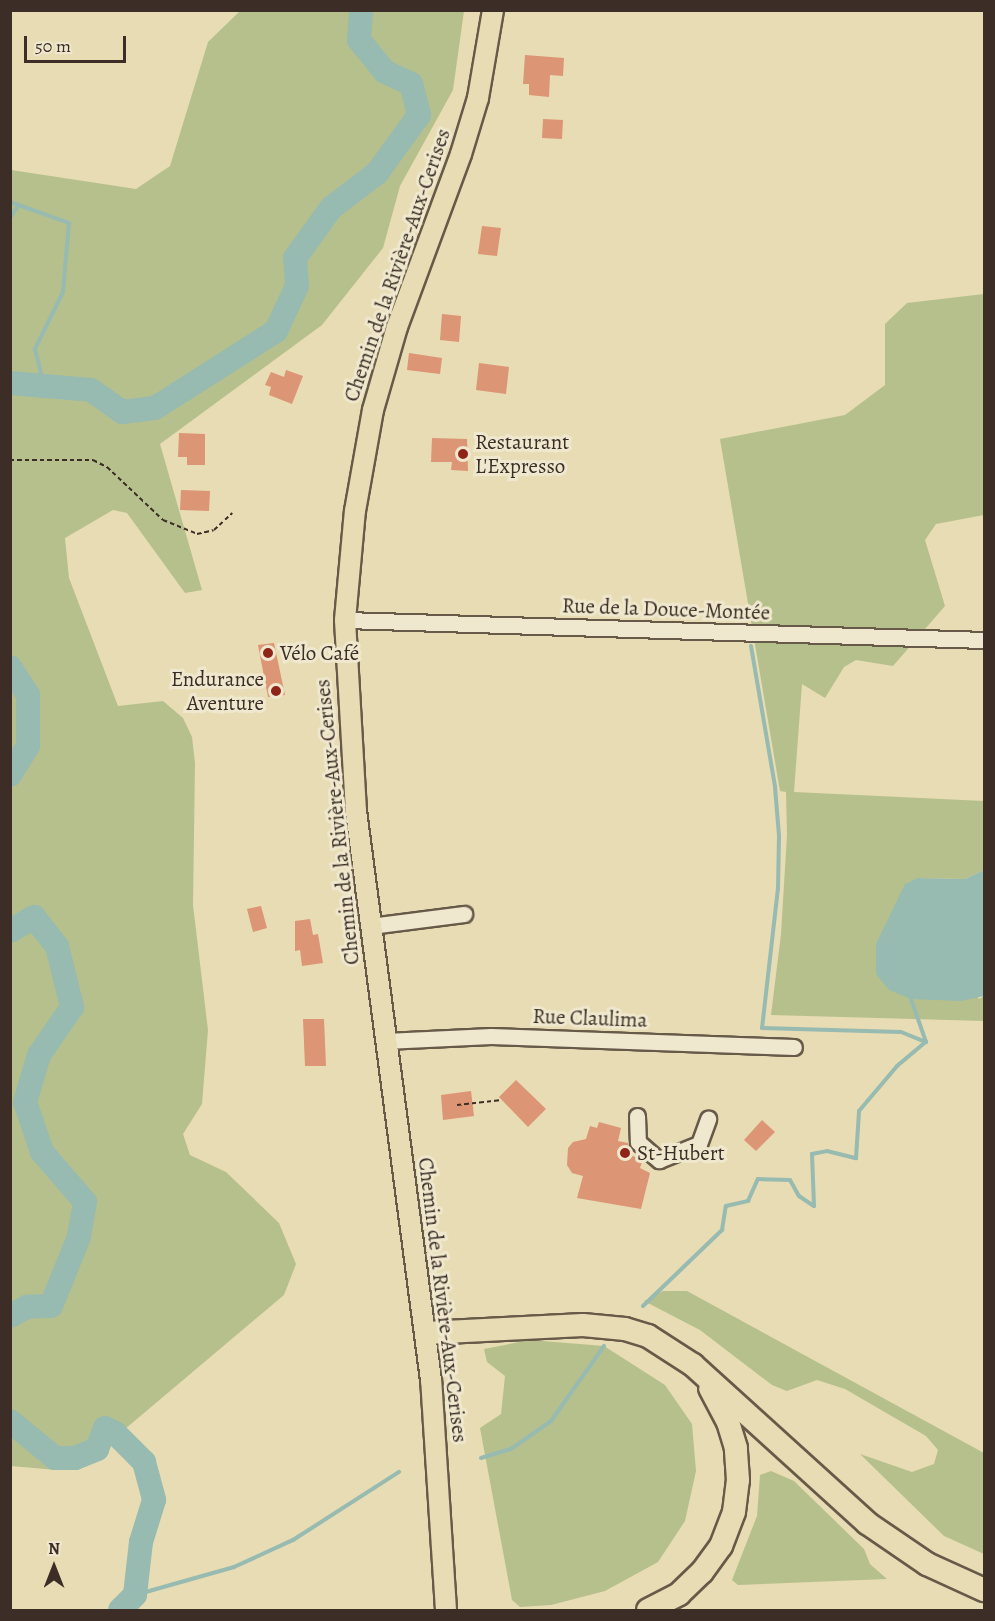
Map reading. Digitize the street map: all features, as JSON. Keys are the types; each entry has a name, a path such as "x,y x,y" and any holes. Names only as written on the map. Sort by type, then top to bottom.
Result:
{"highway":[{"path":"426,1333 557,1326 613,1327 648,1336 693,1365 867,1523 927,1564 984,1590"},
{"path":"648,1611 679,1594 709,1564 726,1535 736,1501 734,1438 720,1406 693,1365"}],"main road":[{"name":"Chemin de la Rivière-Aux-Cerises","path":"445,1605 440,1477 426,1333 356,812 345,620 355,511 373,410 397,327 461,154 478,98 493,10"}],"street":[{"name":"Rue de la Douce-Montée","path":"345,620 984,640"},
{"path":"370,926 464,914"},
{"name":"Rue Claulima","path":"385,1041 491,1036 794,1047"},
{"path":"638,1116 638,1142 659,1160 699,1144 708,1119"}],"path":[{"path":"10,460 93,460 107,467 163,520 197,534 214,530 232,513"},
{"path":"457,1105 502,1100"}],"green space":[{"path":"240,11 464,11 453,90 400,186 383,248 322,325 160,444 202,590 185,593 127,513 113,510 65,538 69,578 118,706 163,701 183,718 192,737 195,763 193,905 208,1030 202,1104 183,1134 190,1155 226,1172 279,1223 296,1264 284,1295 80,1467 56,1470 11,1466 11,170 136,189 170,166 208,42"},
{"path":"984,294 984,515 936,524 925,540 945,606 893,666 856,660 844,667 825,698 802,684 794,792 984,801 984,870 965,879 918,878 979,999 984,996 984,1021 771,1015 781,934 787,835 786,792 780,791 720,439 845,415 885,385 885,324 907,303"},
{"path":"663,1291 687,1291 984,1453 984,1554 944,1536 860,1454 912,1472 934,1464 938,1450 926,1436 845,1389 817,1380 787,1391 772,1385 700,1330 644,1301"},
{"path":"530,1340 604,1346 665,1385 692,1424 696,1471 685,1521 658,1562 605,1591 551,1605 520,1607 512,1600 480,1428 501,1414 505,1376 487,1362 484,1349"},
{"path":"771,1471 794,1481 864,1549 870,1564 887,1579 738,1585 732,1580 757,1516 760,1475"}],"water":[{"path":"984,870 984,996 961,1001 911,999 889,990 876,974 876,944 905,884 918,878 965,879"}],"building":[{"path":"525,55 564,58 563,76 550,75 549,97 529,95 529,84 523,84"},
{"path":"543,119 563,120 562,139 542,138"},
{"path":"482,226 501,228 497,256 478,254"},
{"path":"442,314 461,316 459,342 440,340"},
{"path":"409,353 442,358 440,374 407,370"},
{"path":"479,363 509,367 506,394 476,390"},
{"path":"286,370 303,376 292,404 269,395 271,387 265,385 271,372 284,377"},
{"path":"179,433 205,434 205,465 187,465 187,457 178,457"},
{"path":"432,438 467,439 468,471 451,470 452,462 431,462"},
{"path":"181,490 210,491 209,511 180,510"},
{"path":"274,643 285,695 268,697 258,645"},
{"path":"261,906 267,928 253,932 247,909"},
{"path":"310,919 313,935 318,934 323,963 302,966 300,950 295,951 295,921"},
{"path":"303,1019 324,1019 326,1066 305,1066"},
{"path":"516,1080 546,1109 528,1127 499,1097"},
{"path":"471,1091 474,1116 443,1120 441,1095"},
{"path":"762,1120 775,1132 756,1151 744,1140"},
{"path":"599,1122 621,1128 618,1141 628,1143 632,1156 643,1159 640,1168 650,1173 641,1209 577,1198 583,1176 572,1173 567,1165 568,1148 573,1142 586,1139 590,1126 597,1128"}],"waterway":[{"path":"10,383 91,390 122,412 155,408 276,331 297,286 295,258 331,208 377,173 419,115 411,84 385,72 359,40 361,10"},
{"path":"10,202 69,223 63,292 35,349 44,385"},
{"path":"10,218 18,206"},
{"path":"751,646 775,787 779,836 778,888 762,1028 901,1032 926,1042"},
{"path":"10,667 28,695 28,746 10,775"},
{"path":"10,931 34,917 57,946 72,1007 39,1055 25,1102 42,1152 85,1202 79,1237 51,1306 27,1307 10,1316"},
{"path":"643,1306 722,1230 726,1206 748,1201 758,1179 790,1180 799,1196 814,1206 812,1154 827,1151 856,1158 859,1111 897,1066 926,1042 911,999"},
{"path":"481,1458 511,1449 551,1421 604,1346"},
{"path":"10,1421 55,1458 75,1458 97,1449 105,1428 115,1433 144,1462 154,1500 141,1542 135,1595 120,1610"},
{"path":"135,1595 234,1567 293,1540 399,1472"}],"place":[{"name":"Restaurant L'Expresso","path":"463,454"},
{"name":"Vélo Café","path":"268,653"},
{"name":"Endurance Aventure","path":"276,691"},
{"name":"St-Hubert","path":"625,1153"}]}
